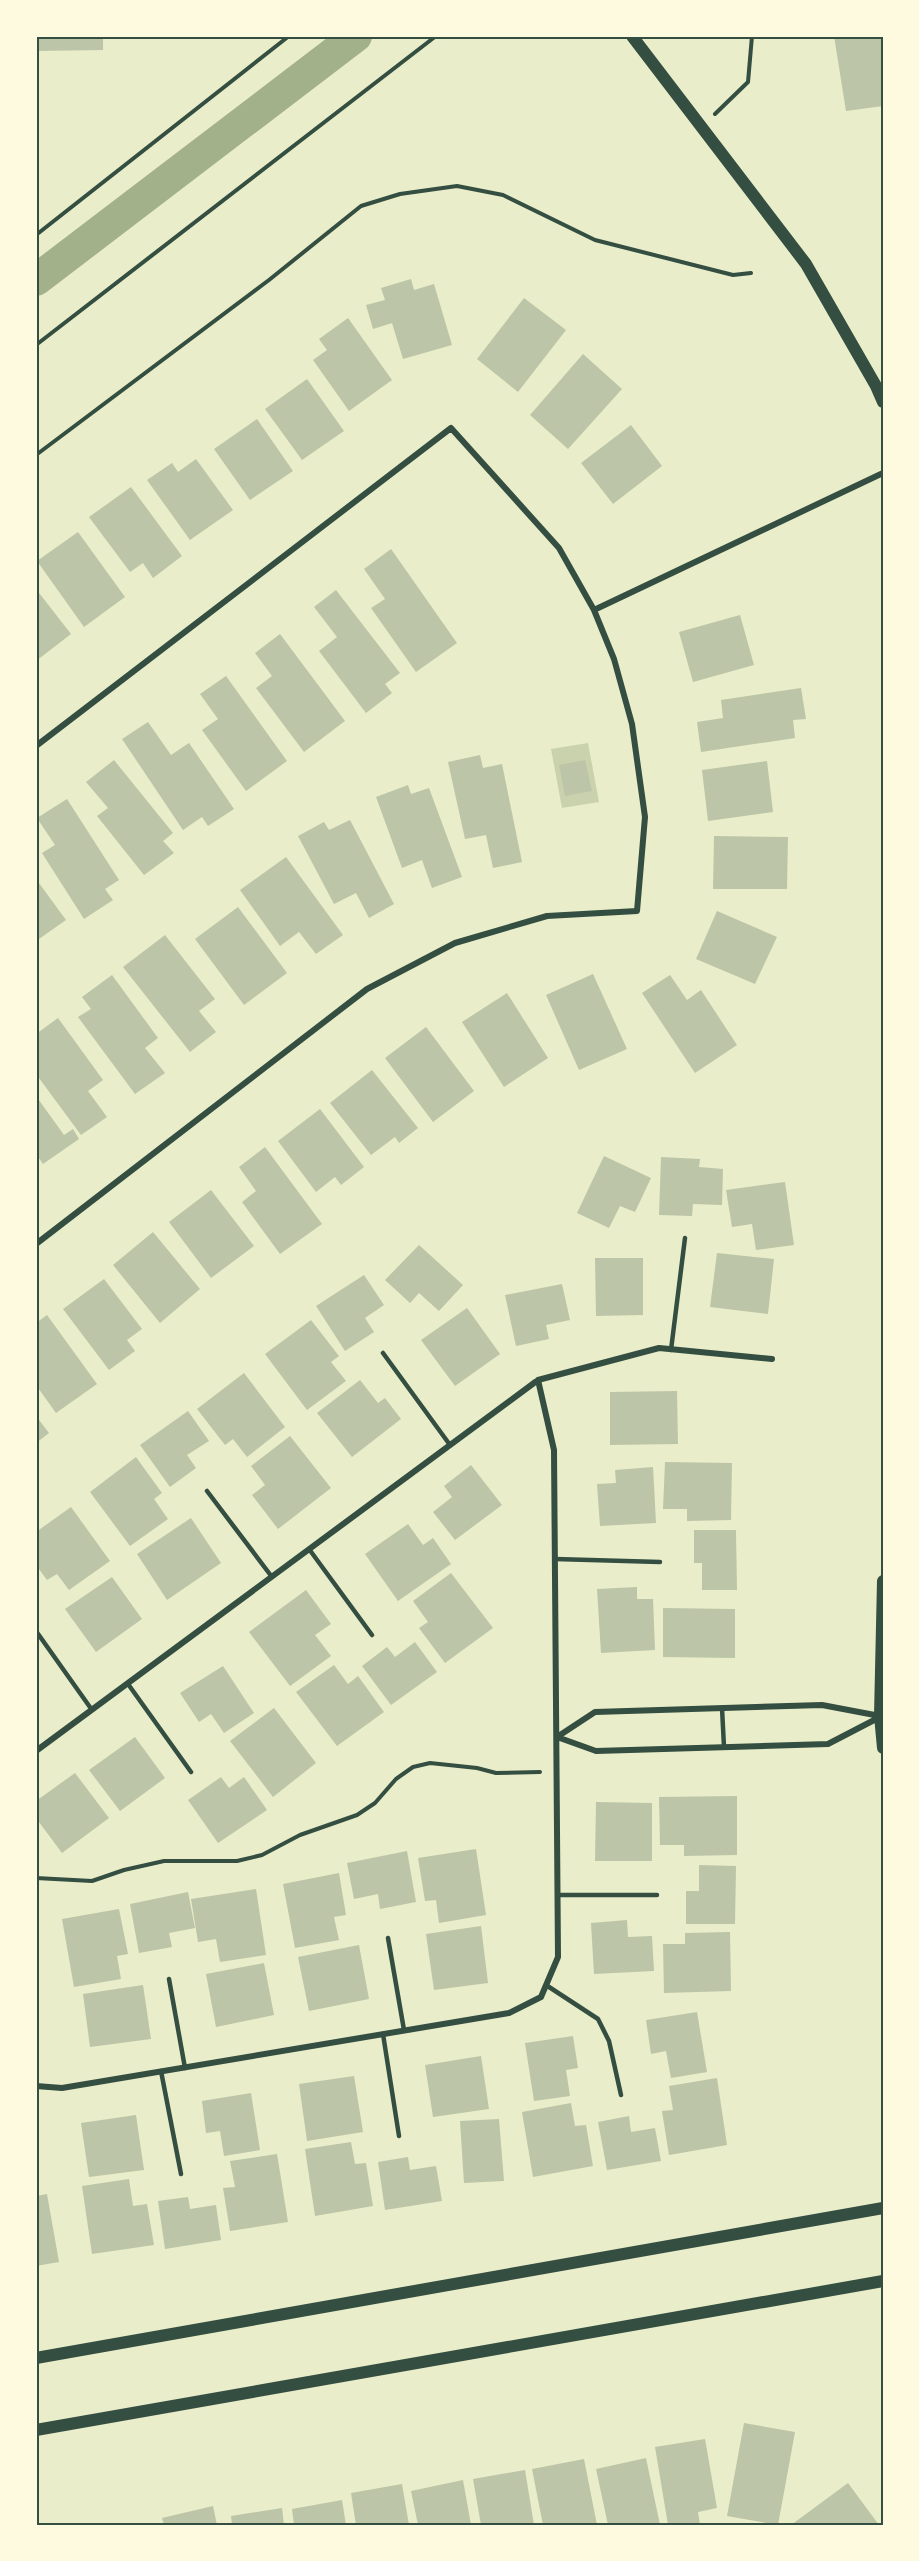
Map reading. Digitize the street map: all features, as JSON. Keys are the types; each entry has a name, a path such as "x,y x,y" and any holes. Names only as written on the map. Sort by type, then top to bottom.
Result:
{"main road":[{"path":"632,36 806,264 883,402"},
{"path":"883,1581 880,1716 883,1748"},
{"path":"36,2358 883,2208"},
{"path":"36,2430 883,2281"}],"street":[{"path":"36,746 450,428 559,548 594,610 614,659 632,724 645,817 637,911 547,916 455,943 367,989 36,1244"},
{"path":"594,610 883,473"},
{"path":"36,1751 538,1380 658,1348 772,1359"},
{"path":"36,2086 62,2088 509,2013 541,1997 558,1957 558,1894 554,1450 538,1380"},
{"path":"557,1737 595,1712 822,1705 880,1716"},
{"path":"557,1737 596,1751 828,1744 880,1716"}],"lane":[{"path":"671,1350 685,1238"},
{"path":"383,1353 450,1446"},
{"path":"207,1491 272,1577"},
{"path":"309,1549 372,1635"},
{"path":"555,1558 660,1562"},
{"path":"36,1631 92,1710"},
{"path":"128,1684 192,1772"},
{"path":"722,1708 724,1747"},
{"path":"558,1894 657,1895"},
{"path":"388,1938 405,2030"},
{"path":"169,1979 185,2068"},
{"path":"546,1985 598,2019 609,2041 621,2095"},
{"path":"383,2034 399,2136"},
{"path":"161,2071 181,2174"}],"path":[{"path":"36,235 289,36"},
{"path":"36,345 436,36"},
{"path":"701,126 733,99 748,82 752,36"},
{"path":"36,455 269,280 361,206 400,194 456,186 503,195 595,240 733,275 751,273"},
{"path":"36,1878 56,1877 92,1881 124,1870 164,1861 237,1861 255,1857 300,1835 357,1815 375,1803 396,1779 413,1767 430,1763 477,1768 496,1773 557,1772"}],"green space":[{"path":"588,743 599,802 562,808 551,749"}],"building":[{"path":"36,36 103,36 103,50 36,51"},
{"path":"834,36 883,36 883,106 846,111"},
{"path":"411,279 414,290 434,284 452,345 403,359 392,323 373,329 366,305 385,300 381,288"},
{"path":"524,298 566,330 518,392 477,359"},
{"path":"348,318 392,380 349,411 313,360 327,350 319,339"},
{"path":"583,354 622,389 568,449 530,415"},
{"path":"307,379 344,431 302,460 265,409"},
{"path":"257,419 293,471 250,500 214,449"},
{"path":"631,425 662,466 613,504 581,463"},
{"path":"196,459 233,510 190,540 147,480 172,463 178,472"},
{"path":"131,487 182,556 153,578 143,563 130,572 89,517"},
{"path":"78,532 125,597 84,627 37,561"},
{"path":"391,549 457,643 416,672 371,608 385,599 364,569"},
{"path":"36,589 71,634 36,661"},
{"path":"336,590 400,673 385,684 392,693 366,713 319,651 337,637 314,607"},
{"path":"740,615 754,665 693,682 679,632"},
{"path":"280,634 345,721 304,752 256,688 272,676 255,653"},
{"path":"226,676 287,761 246,791 202,730 218,719 200,694"},
{"path":"801,688 806,719 793,720 795,738 701,752 697,722 723,718 721,700"},
{"path":"148,722 171,755 189,743 234,809 208,826 202,817 183,830 122,739"},
{"path":"480,755 483,768 502,764 522,862 493,868 486,835 465,839 448,762"},
{"path":"114,760 173,833 163,841 174,853 144,875 97,816 108,808 86,782"},
{"path":"585,760 592,791 565,796 559,765"},
{"path":"767,761 773,812 708,821 702,770"},
{"path":"408,785 411,794 429,788 462,877 432,888 422,860 402,868 376,797"},
{"path":"67,799 119,880 105,889 113,900 84,919 42,853 55,845 37,818"},
{"path":"350,820 394,904 369,918 356,893 334,904 298,836 324,822 329,830"},
{"path":"714,836 788,837 787,889 713,889"},
{"path":"286,857 343,935 316,954 299,932 280,946 240,890"},
{"path":"36,879 66,920 36,941"},
{"path":"238,907 287,973 244,1005 195,939"},
{"path":"717,911 777,937 755,984 696,959"},
{"path":"165,935 215,999 199,1011 216,1032 190,1052 123,967"},
{"path":"593,974 627,1049 579,1070 546,995"},
{"path":"112,975 158,1038 145,1048 165,1073 135,1094 78,1017 91,1009 82,997"},
{"path":"670,975 687,1000 701,990 737,1045 695,1073 642,993"},
{"path":"507,993 548,1058 504,1087 462,1022"},
{"path":"58,1018 103,1080 88,1091 107,1117 81,1135 36,1074 38,1047 36,1034"},
{"path":"426,1027 474,1091 433,1122 385,1058"},
{"path":"372,1070 418,1128 399,1143 395,1137 371,1155 330,1103"},
{"path":"36,1096 64,1135 73,1129 79,1139 43,1164 36,1154"},
{"path":"320,1109 364,1167 341,1185 335,1177 316,1192 278,1141"},
{"path":"265,1147 322,1224 280,1254 242,1202 256,1191 239,1167"},
{"path":"604,1156 651,1178 635,1212 620,1206 609,1228 577,1213"},
{"path":"661,1157 700,1159 699,1167 723,1169 722,1205 693,1204 692,1216 659,1215"},
{"path":"785,1182 794,1245 756,1250 752,1224 732,1227 726,1190"},
{"path":"211,1190 254,1246 211,1278 169,1222"},
{"path":"153,1232 200,1289 160,1323 113,1265"},
{"path":"419,1245 463,1285 439,1311 419,1293 410,1303 385,1280"},
{"path":"717,1253 774,1259 768,1314 710,1307"},
{"path":"595,1258 643,1258 643,1315 596,1316"},
{"path":"364,1275 384,1305 365,1318 374,1332 345,1351 316,1306"},
{"path":"104,1279 142,1329 127,1340 135,1351 109,1370 63,1309"},
{"path":"562,1284 570,1320 546,1325 549,1339 516,1346 505,1295"},
{"path":"467,1308 500,1354 455,1386 421,1340"},
{"path":"47,1315 97,1384 56,1413 36,1385 36,1323"},
{"path":"311,1320 339,1356 331,1362 346,1381 307,1410 265,1354"},
{"path":"244,1373 285,1427 247,1457 233,1439 225,1445 197,1409"},
{"path":"360,1380 378,1403 385,1398 401,1419 352,1457 317,1413"},
{"path":"677,1391 678,1444 610,1445 610,1392"},
{"path":"188,1411 209,1441 187,1455 196,1468 170,1487 140,1445"},
{"path":"36,1416 49,1433 36,1443"},
{"path":"290,1436 331,1488 278,1529 252,1495 265,1485 251,1466"},
{"path":"136,1457 162,1493 154,1499 168,1519 130,1546 90,1492"},
{"path":"665,1462 732,1463 731,1520 687,1521 687,1509 663,1509"},
{"path":"471,1465 502,1505 455,1540 433,1512 452,1497 444,1486"},
{"path":"653,1467 656,1523 600,1526 597,1484 616,1483 615,1470"},
{"path":"71,1507 110,1561 69,1590 57,1574 47,1580 36,1565 36,1532"},
{"path":"191,1518 221,1563 167,1600 137,1554"},
{"path":"408,1524 423,1545 433,1538 451,1564 398,1601 365,1554"},
{"path":"694,1530 736,1530 737,1590 702,1590 702,1563 694,1563"},
{"path":"451,1573 493,1628 445,1663 419,1628 428,1622 413,1601"},
{"path":"112,1577 142,1619 96,1652 65,1609"},
{"path":"637,1587 637,1599 653,1599 655,1650 601,1653 597,1589"},
{"path":"306,1590 331,1624 315,1635 331,1656 290,1686 249,1632"},
{"path":"663,1608 735,1609 735,1658 663,1657"},
{"path":"415,1642 437,1672 391,1705 362,1666 387,1647 395,1657"},
{"path":"334,1665 348,1684 358,1676 384,1712 337,1746 296,1692"},
{"path":"223,1666 254,1713 224,1733 211,1714 199,1722 180,1693"},
{"path":"274,1708 316,1763 273,1797 230,1741"},
{"path":"135,1737 165,1778 120,1811 89,1770"},
{"path":"75,1773 109,1818 62,1853 36,1818 36,1801"},
{"path":"221,1777 229,1788 244,1777 267,1810 218,1843 188,1800"},
{"path":"737,1796 737,1855 684,1856 684,1845 660,1845 659,1797"},
{"path":"596,1802 652,1803 652,1861 595,1861"},
{"path":"476,1849 486,1915 439,1923 436,1900 425,1901 418,1858"},
{"path":"407,1851 416,1902 380,1909 378,1894 354,1899 347,1863"},
{"path":"699,1865 736,1866 735,1924 686,1924 686,1891 699,1891"},
{"path":"339,1873 346,1915 334,1917 339,1940 295,1948 283,1884"},
{"path":"256,1889 266,1955 220,1962 216,1939 198,1942 191,1899"},
{"path":"188,1892 195,1928 169,1933 172,1947 139,1953 130,1904"},
{"path":"119,1909 128,1954 117,1956 121,1979 74,1987 62,1919"},
{"path":"627,1920 628,1937 652,1936 654,1971 594,1974 591,1923"},
{"path":"481,1926 488,1983 434,1990 426,1934"},
{"path":"730,1932 731,1991 664,1993 663,1944 685,1944 685,1933"},
{"path":"359,1945 369,1999 309,2011 298,1957"},
{"path":"264,1963 274,2015 216,2027 206,1974"},
{"path":"143,1985 151,2039 90,2047 83,1994"},
{"path":"697,2012 707,2072 671,2078 666,2051 651,2054 646,2020"},
{"path":"573,2036 578,2068 566,2070 570,2096 534,2101 525,2043"},
{"path":"481,2056 489,2109 433,2117 425,2065"},
{"path":"354,2076 363,2132 307,2141 299,2084"},
{"path":"717,2078 727,2145 669,2155 662,2111 673,2110 669,2086"},
{"path":"251,2093 260,2150 224,2156 220,2131 206,2133 202,2101"},
{"path":"571,2103 575,2126 586,2125 593,2166 533,2177 522,2112"},
{"path":"136,2115 144,2170 89,2177 81,2123"},
{"path":"629,2116 631,2132 655,2128 661,2161 607,2170 598,2122"},
{"path":"499,2119 504,2181 464,2183 460,2121"},
{"path":"351,2142 355,2164 366,2163 373,2206 315,2216 305,2149"},
{"path":"277,2154 288,2222 230,2231 223,2188 235,2187 230,2161"},
{"path":"408,2157 410,2170 436,2166 442,2201 385,2210 378,2162"},
{"path":"129,2179 133,2206 147,2204 154,2245 92,2254 82,2186"},
{"path":"47,2194 59,2262 36,2266 36,2196"},
{"path":"188,2197 190,2209 216,2205 221,2240 165,2249 158,2201"},
{"path":"744,2423 795,2432 778,2525 727,2516"},
{"path":"705,2439 717,2508 698,2512 700,2525 668,2525 655,2447"},
{"path":"646,2458 660,2525 608,2525 596,2469"},
{"path":"584,2459 597,2525 543,2525 532,2469"},
{"path":"525,2470 534,2525 481,2525 473,2479"},
{"path":"463,2480 471,2525 418,2525 411,2491"},
{"path":"848,2483 879,2525 791,2525"},
{"path":"402,2484 409,2525 356,2525 351,2493"},
{"path":"342,2500 346,2525 294,2525 292,2509"},
{"path":"213,2506 217,2525 164,2525 162,2518"},
{"path":"282,2508 284,2525 232,2525 231,2516"}],"waterway":[{"path":"36,280 356,36"}]}
